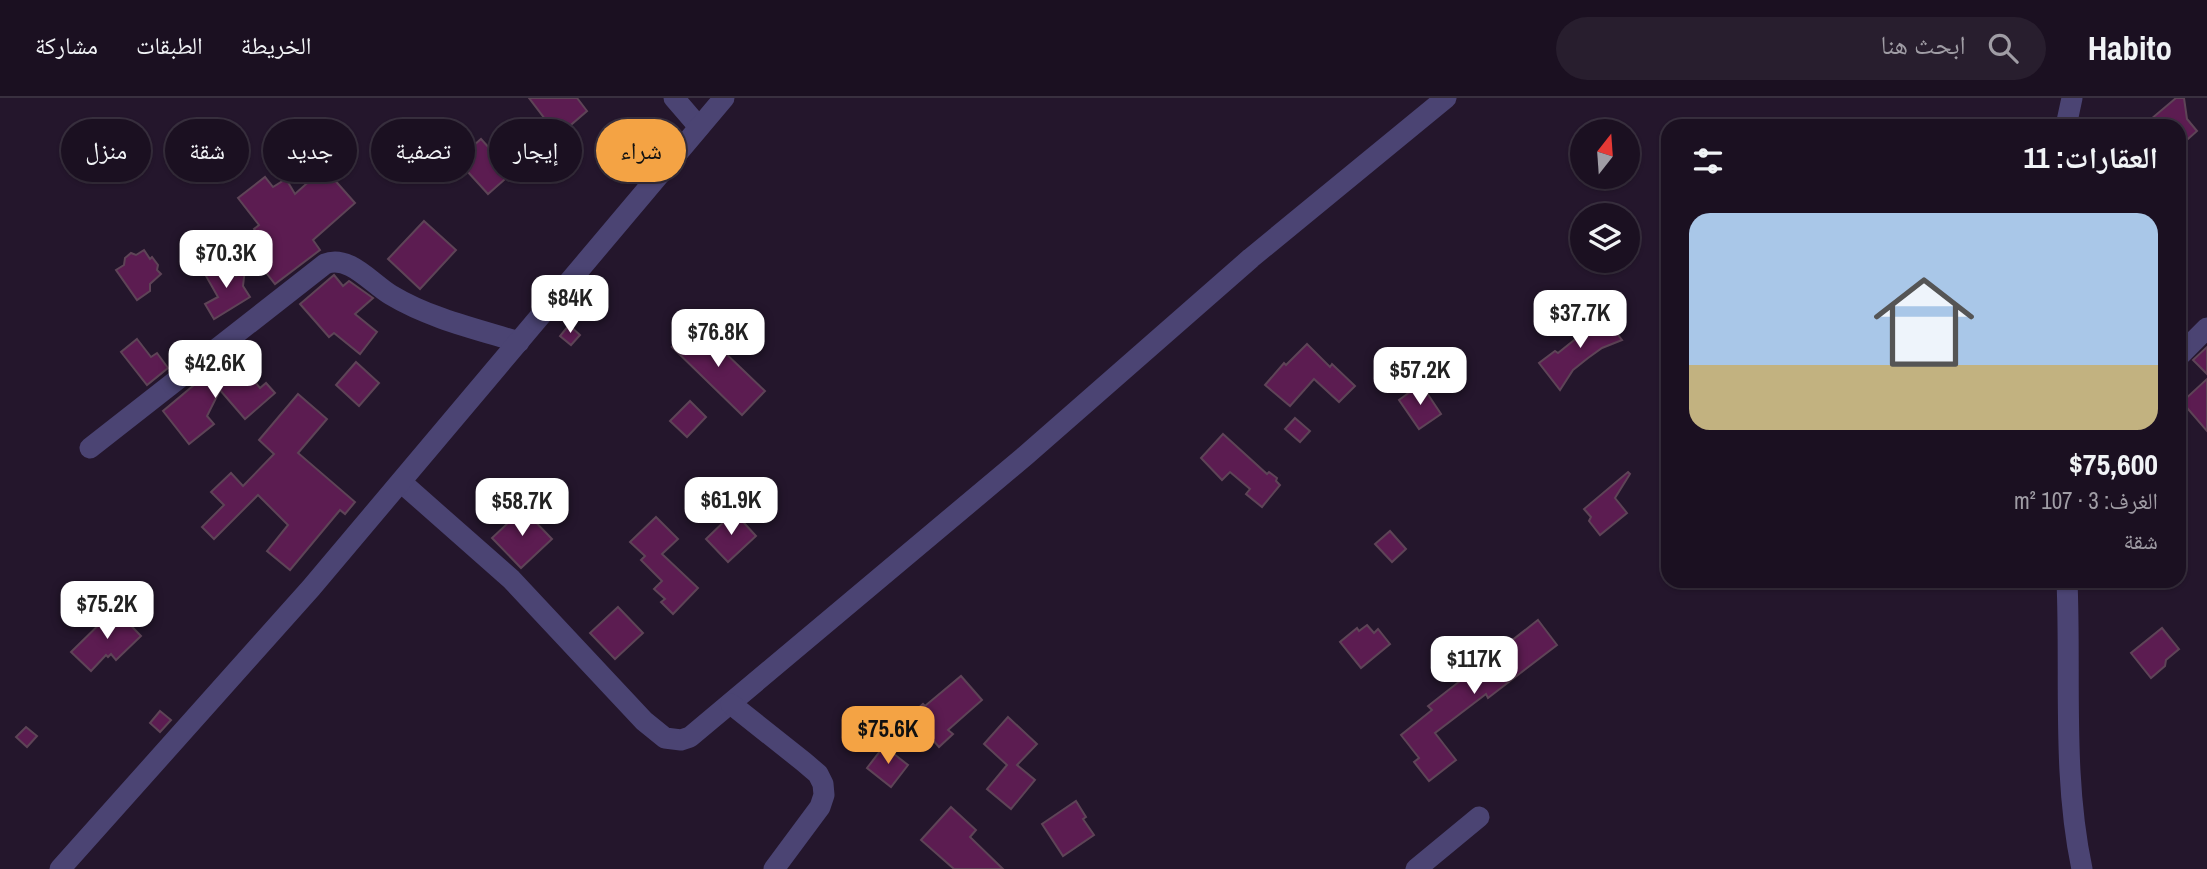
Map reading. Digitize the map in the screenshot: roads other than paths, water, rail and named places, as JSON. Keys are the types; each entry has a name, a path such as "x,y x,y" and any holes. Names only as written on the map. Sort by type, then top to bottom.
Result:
{"street":[{"path":"674,98 699,127"},
{"path":"60,869 311,588 724,98"},
{"path":"401,482 520,587 657,733 674,740 690,737 1025,456 1251,258 1446,98"},
{"path":"2068,119 2072,98"},
{"path":"90,448 333,261 347,264 390,295 420,310 519,342"},
{"path":"2186,349 2207,328"},
{"path":"2067,588 2070,753 2074,821 2082,869"},
{"path":"730,704 818,774 823,784 824,795 820,807 774,869"},
{"path":"1416,869 1479,817"}]}
